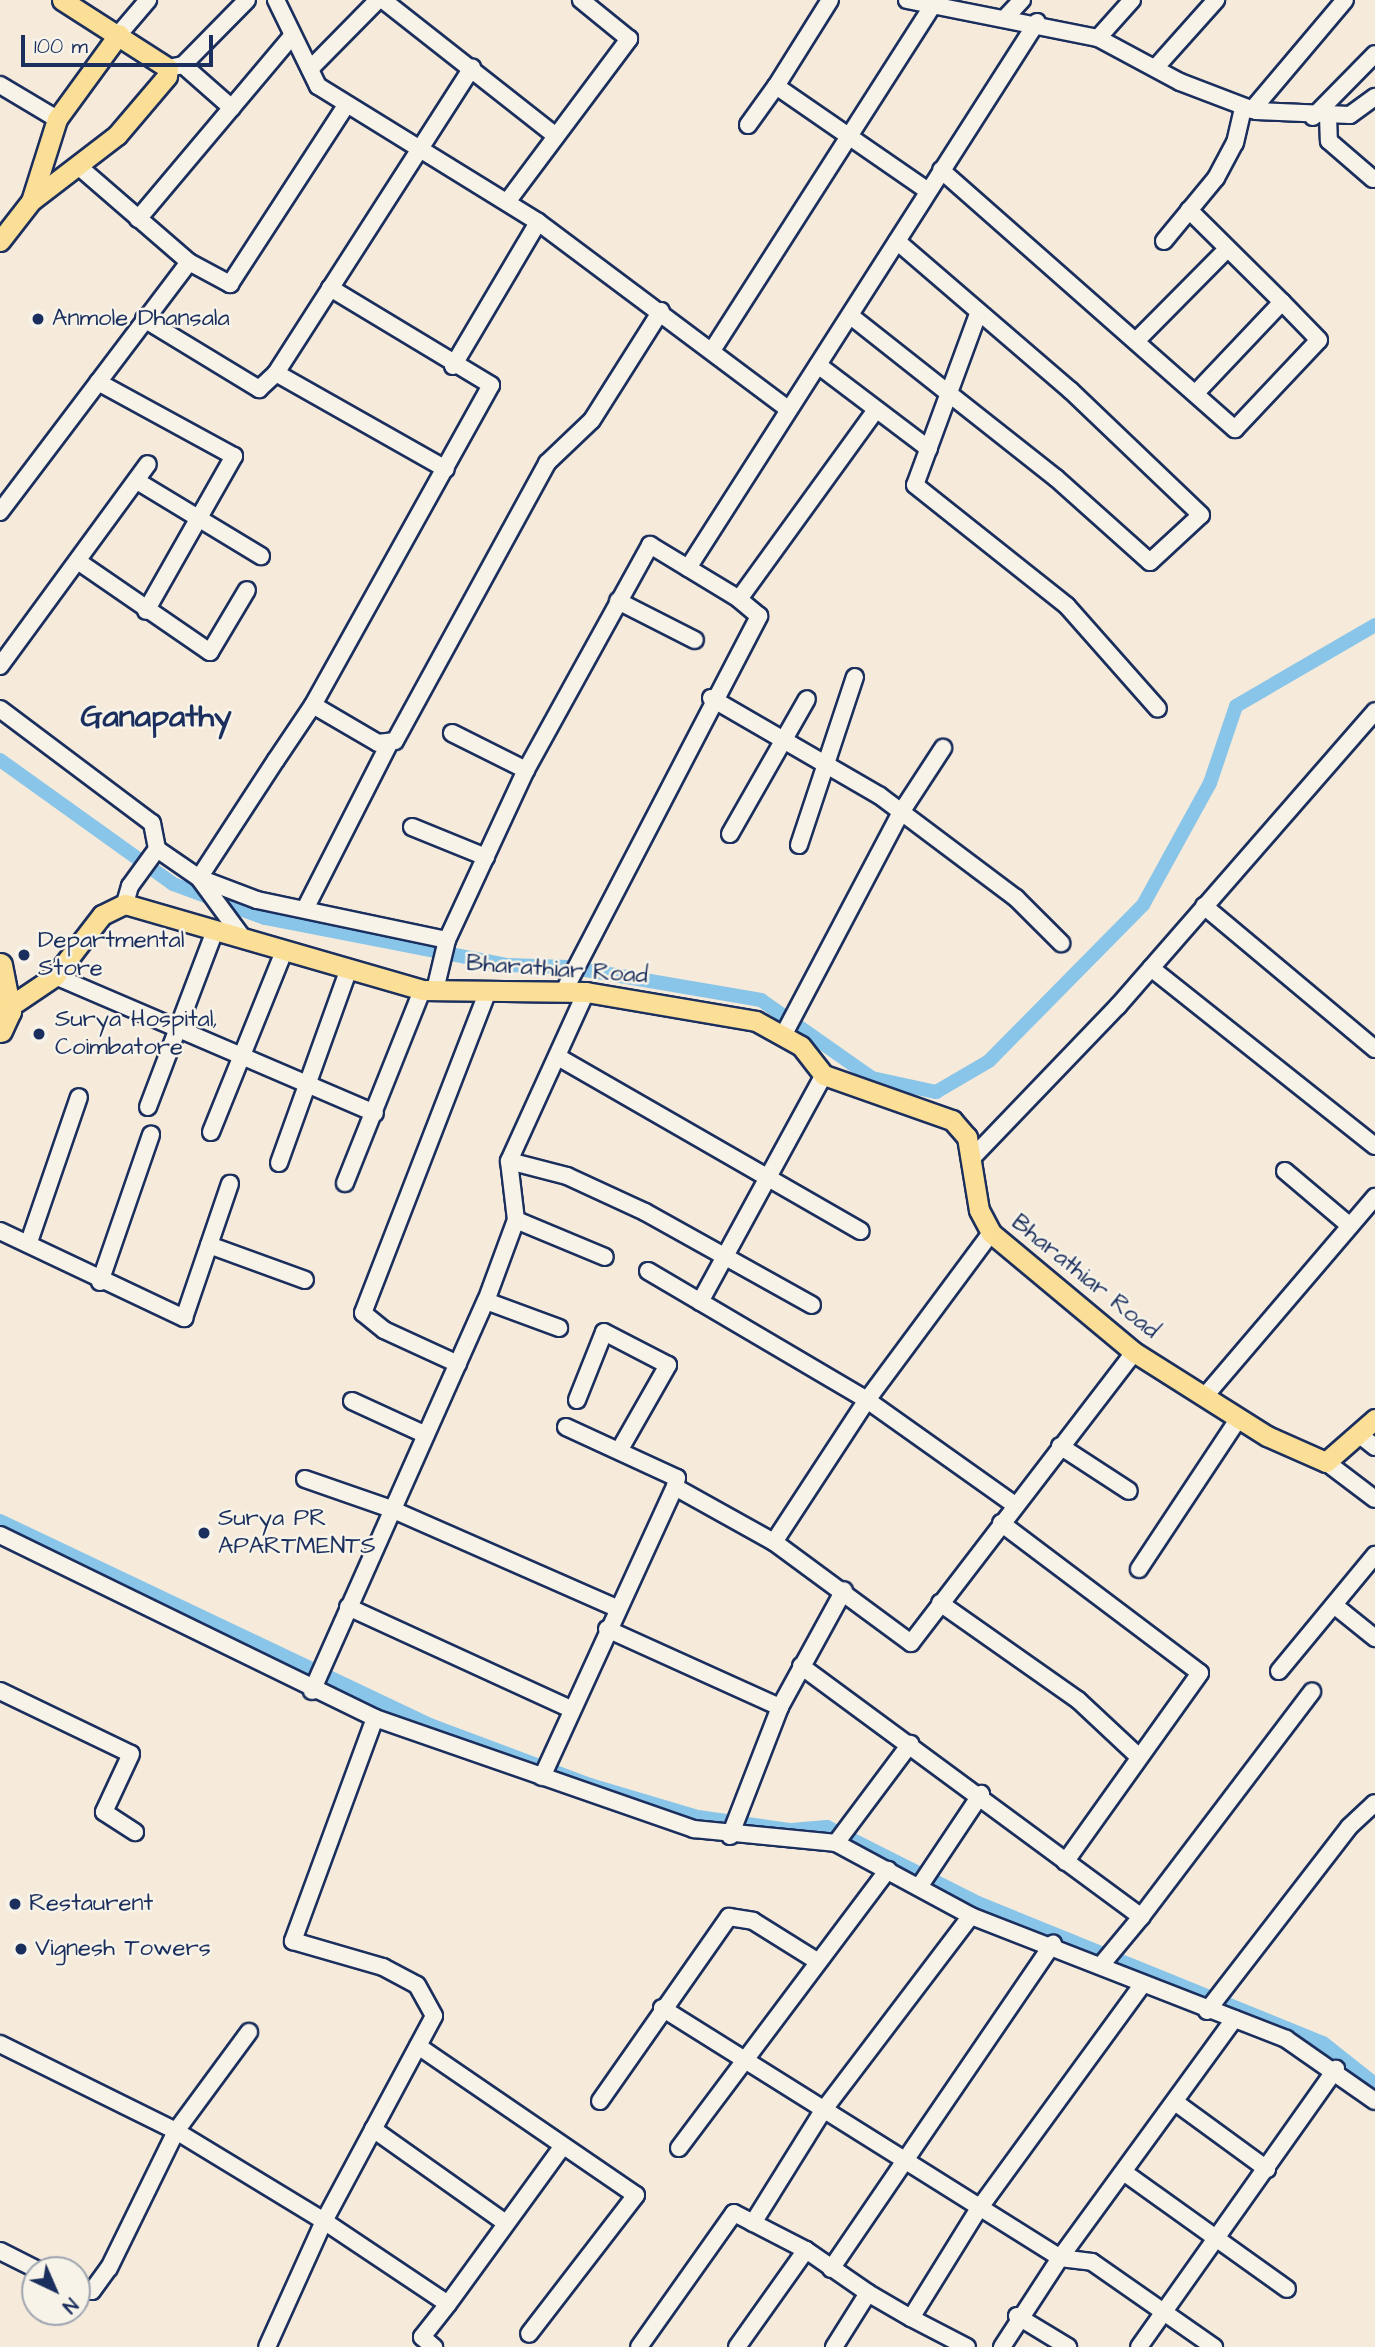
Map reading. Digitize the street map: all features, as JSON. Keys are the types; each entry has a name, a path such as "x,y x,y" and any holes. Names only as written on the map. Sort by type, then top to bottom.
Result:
{"highway":[{"path":"0,965 3,1018"}],"main road":[{"path":"0,241 31,201 117,135 175,67 62,0"},
{"path":"31,201 57,119 119,34"},
{"path":"3,1018 55,976 102,915 128,895"},
{"name":"Bharathiar Road","path":"128,895 215,930 348,971 432,986 586,992 755,1021 784,1033 824,1075 952,1121 967,1137 979,1210 991,1233 1134,1352 1239,1418 1326,1462"},
{"path":"1326,1462 1368,1441 1375,1419"}],"street":[{"path":"119,34 148,0"},
{"path":"232,108 175,67 247,0"},
{"path":"276,0 291,37 318,86 345,107 538,222 713,349 787,408"},
{"path":"310,69 381,0 472,68 556,136"},
{"path":"507,202 629,39 581,0"},
{"path":"748,125 830,0"},
{"path":"907,0 1007,16 1098,38 1247,109 1321,117 1350,115 1375,97"},
{"path":"1007,16 1022,0"},
{"path":"1098,38 1132,0"},
{"path":"1157,66 1216,0"},
{"path":"1164,241 1189,211 1235,143 1247,109 1345,0"},
{"path":"713,349 853,136 934,3"},
{"path":"688,568 787,408 852,317 941,170 1037,22"},
{"path":"138,219 291,37"},
{"path":"1321,117 1375,54"},
{"path":"144,319 259,390 276,373 416,149 472,68"},
{"path":"0,85 57,119"},
{"path":"776,86 853,136 928,191"},
{"path":"78,166 189,262 230,284 345,107"},
{"path":"1321,117 1329,141 1373,179"},
{"path":"941,170 1236,429 1319,340 1189,211"},
{"path":"453,366 538,222"},
{"path":"852,317 1150,562 1201,515 1070,390 978,314 897,241"},
{"path":"1137,340 1227,250"},
{"path":"0,512 189,262"},
{"path":"199,879 313,705 491,385 453,366 330,288"},
{"path":"1197,392 1282,302"},
{"path":"305,909 388,746 547,463 592,420 661,311"},
{"path":"978,314 951,396 915,485 1068,607 1158,709"},
{"path":"818,365 875,411 929,449"},
{"path":"276,373 446,468"},
{"path":"98,382 234,456 197,514 146,611"},
{"path":"739,599 875,411"},
{"path":"0,666 79,562 148,464"},
{"path":"137,481 197,514 261,555"},
{"path":"345,1184 432,986 447,941 526,770 650,545 739,599 759,616 711,698 564,991"},
{"path":"79,562 146,611 210,652 247,590"},
{"path":"618,601 695,640"},
{"path":"799,845 855,677"},
{"path":"711,698 784,736 828,763 1016,898 1061,943"},
{"path":"730,834 807,699"},
{"path":"313,705 388,746"},
{"path":"0,709 152,823 157,849 128,895"},
{"path":"972,1158 1151,968 1375,711"},
{"path":"452,733 526,770"},
{"path":"784,1033 900,814 943,748"},
{"path":"412,827 486,858"},
{"path":"157,849 199,879 242,938"},
{"path":"199,879 305,909 447,941"},
{"path":"1204,906 1375,1049"},
{"path":"148,1107 215,930"},
{"path":"211,1132 238,1055 284,951"},
{"path":"1151,968 1375,1146"},
{"path":"279,1163 348,971"},
{"path":"55,976 375,1114"},
{"path":"458,1364 384,1330 363,1313 488,990"},
{"path":"312,1691 391,1508 486,1301 516,1220 509,1161 586,992"},
{"path":"558,1057 861,1231"},
{"path":"700,1302 721,1256 824,1075"},
{"path":"29,1242 79,1097"},
{"path":"100,1282 151,1135"},
{"path":"509,1161 567,1176 812,1306"},
{"path":"1285,1171 1350,1226"},
{"path":"0,1231 29,1242 100,1282 184,1318 230,1184"},
{"path":"1205,1396 1375,1197"},
{"path":"516,1220 605,1257"},
{"path":"774,1542 867,1400 991,1233"},
{"path":"209,1245 304,1280"},
{"path":"648,1271 867,1400 1015,1505"},
{"path":"486,1301 559,1328"},
{"path":"577,1400 604,1332 668,1365 620,1449"},
{"path":"675,1487 774,1542 844,1590 911,1643 1134,1352"},
{"path":"352,1401 426,1435"},
{"path":"1139,1569 1239,1418"},
{"path":"542,1776 677,1478 620,1449 566,1427"},
{"path":"1060,1446 1129,1491"},
{"path":"1326,1462 1375,1499"},
{"path":"305,1479 391,1508 617,1608"},
{"path":"1001,1523 1200,1673 1065,1862"},
{"path":"0,1535 312,1691 375,1718 542,1776 731,1835 837,1842 971,1916 1053,1944 1143,1984 1286,2039 1336,2069 1375,2101"},
{"path":"1279,1671 1375,1555"},
{"path":"731,1835 780,1707 844,1590"},
{"path":"940,1603 1078,1700 1139,1757"},
{"path":"1334,1605 1375,1638"},
{"path":"348,1606 571,1709"},
{"path":"607,1629 780,1707"},
{"path":"801,1666 981,1794 1065,1862 1141,1917"},
{"path":"0,1691 131,1754 104,1812 135,1832"},
{"path":"1102,1964 1141,1917 1312,1692"},
{"path":"267,2347 324,2221 434,2016 417,1985 383,1968 293,1941 375,1718"},
{"path":"837,1842 910,1744"},
{"path":"919,1887 981,1794"},
{"path":"1207,2010 1349,1827 1375,1802"},
{"path":"679,2148 888,1870"},
{"path":"753,2222 822,2112 971,1916"},
{"path":"600,2101 662,2008 729,1917 753,1921 817,1961"},
{"path":"831,2269 905,2165 1053,1944"},
{"path":"911,2318 978,2210 1143,1984"},
{"path":"662,2008 746,2059 822,2112 978,2210 1060,2258 1092,2262 1214,2347"},
{"path":"1003,2347 1017,2316 1125,2174 1234,2019"},
{"path":"91,2291 109,2268 176,2131 249,2032"},
{"path":"0,2045 176,2131 324,2221 448,2304"},
{"path":"418,2046 636,2195 529,2334"},
{"path":"1139,2347 1336,2069"},
{"path":"1175,2102 1267,2169"},
{"path":"373,2129 506,2223"},
{"path":"434,2347 422,2337 563,2146"},
{"path":"1125,2174 1287,2290"},
{"path":"639,2347 734,2213 806,2250 869,2293 956,2344"},
{"path":"737,2347 806,2250"},
{"path":"0,2251 21,2262"},
{"path":"834,2347 869,2293"},
{"path":"1017,2316 1068,2347"}],"waterway":[{"path":"0,760 173,884 265,918 506,965 568,967 761,1000 872,1078 936,1092 989,1061 1143,905 1210,783 1236,706 1375,625"},
{"path":"0,1521 430,1725 590,1785 698,1817 791,1830 827,1827 978,1903 1323,2043 1375,2084"}],"place":[{"name":"Anmole Dhansala","path":"38,319"},
{"name":"Departmental Store","path":"24,955"},
{"name":"Surya Hospital, Coimbatore","path":"39,1034"},
{"name":"Surya PR APARTMENTS","path":"204,1533"},
{"name":"Restaurent","path":"15,1904"},
{"name":"Vignesh Towers","path":"21,1949"}],"district":[{"name":"Ganapathy","path":"156,717"}]}
